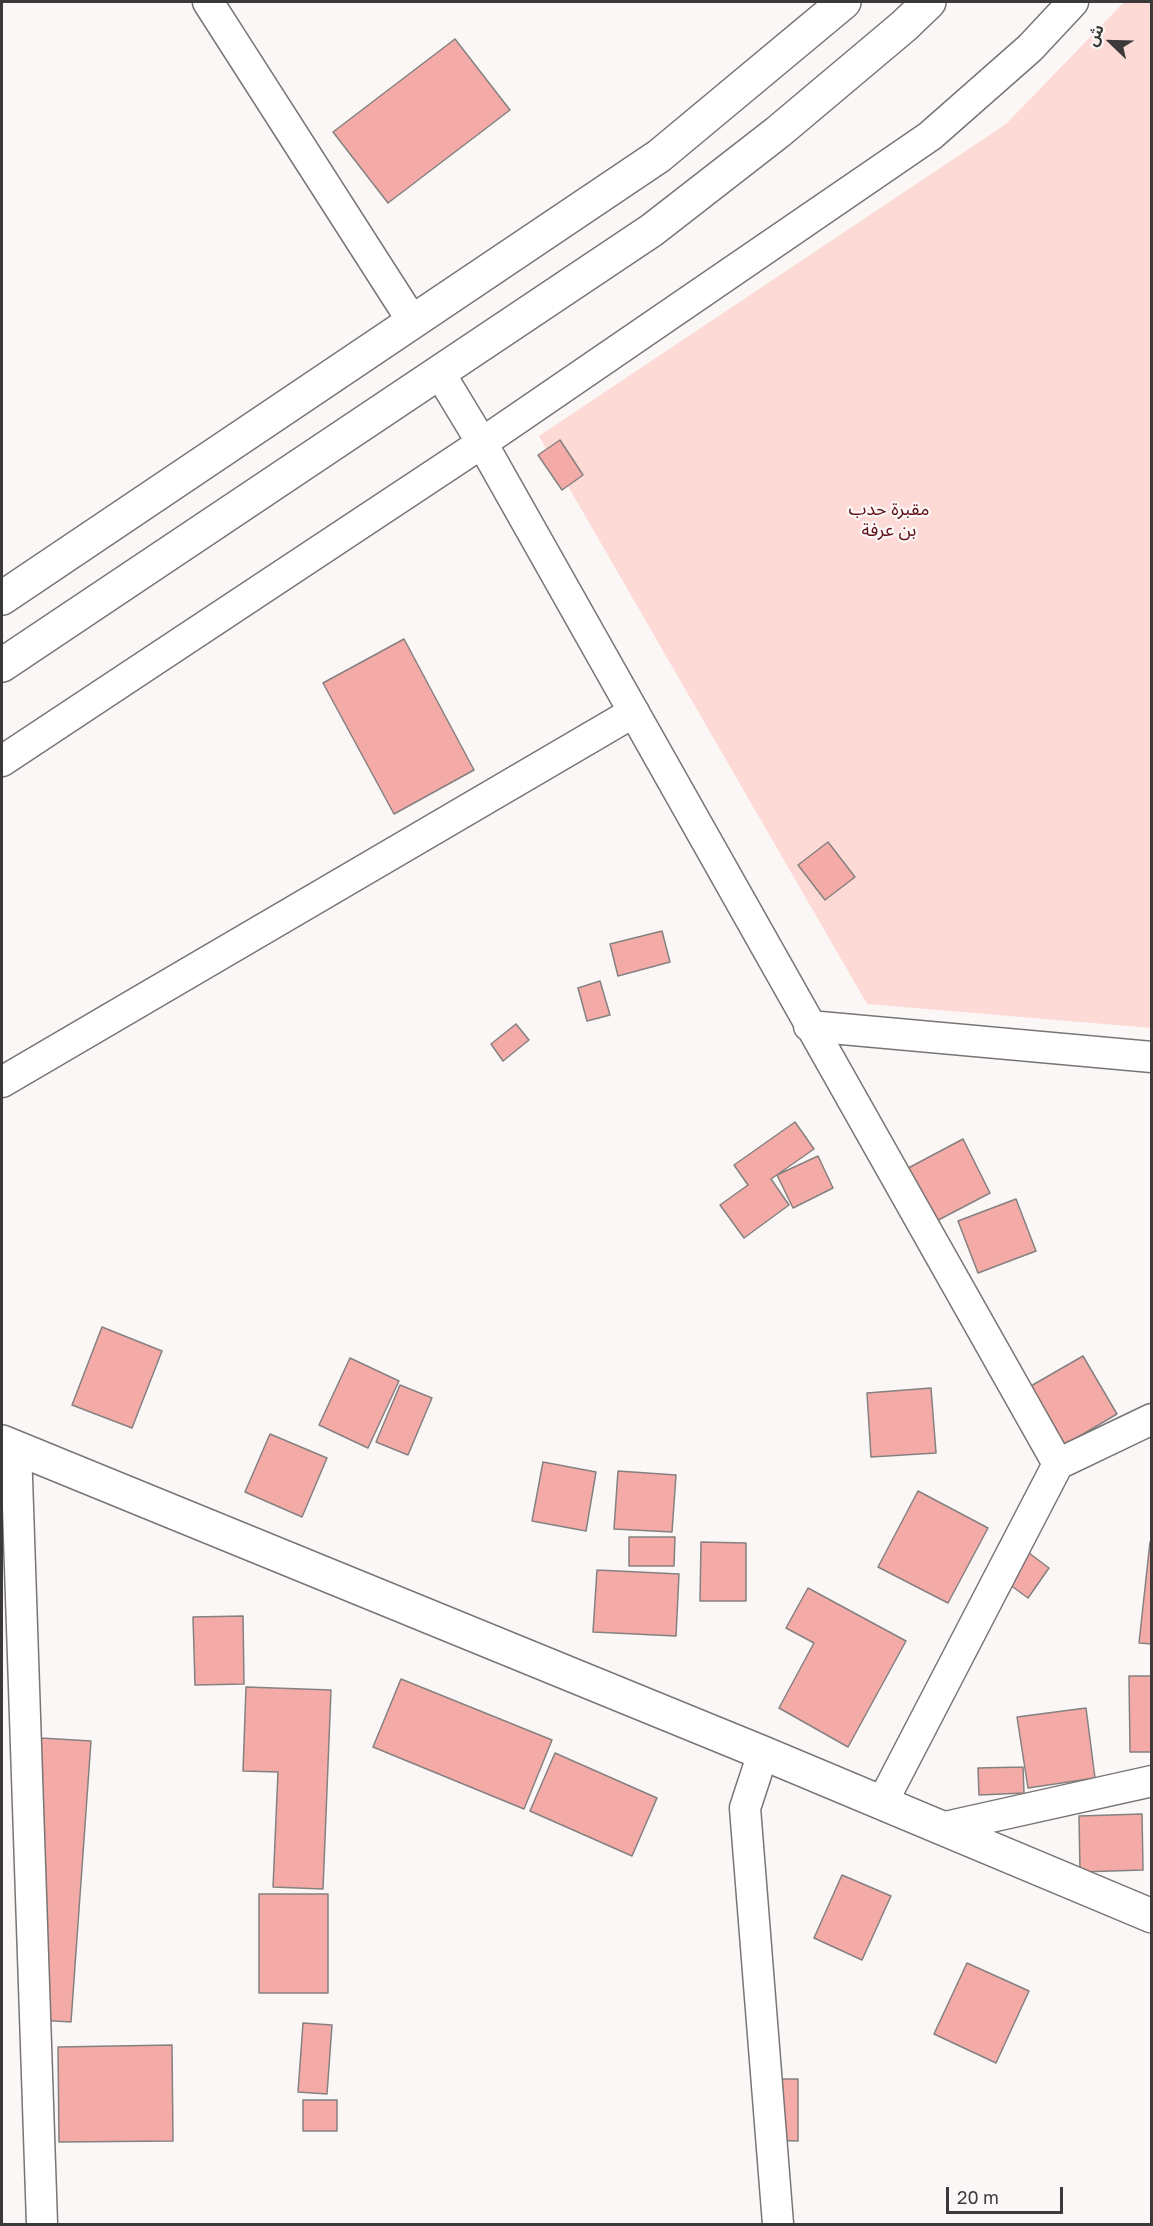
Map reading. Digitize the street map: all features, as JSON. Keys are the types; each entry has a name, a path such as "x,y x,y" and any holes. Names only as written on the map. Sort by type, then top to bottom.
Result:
{"main road":[{"path":"2,598 659,156 844,2"},
{"path":"2,665 652,230 778,132 904,26 929,2"},
{"path":"9,1445 763,1753 1152,1916"}],"street":[{"path":"208,2 413,322"},
{"path":"2,761 482,443 930,136 1030,48 1073,2"},
{"path":"439,372 482,443 1058,1464"},
{"path":"2,1082 634,712"},
{"path":"809,1026 1152,1057"},
{"path":"882,1803 1058,1464 1152,1419"},
{"path":"9,1445 42,2224"},
{"path":"763,1753 746,1808 777,2224"},
{"path":"942,1828 1152,1781"}],"green space":[{"name":"مقبرة حدب بن عرفة","path":"1124,2 1151,2 1151,1028 867,1004 539,436 1006,124"}],"building":[{"path":"455,39 510,110 388,203 333,132"},
{"path":"560,440 583,475 562,490 538,455"},
{"path":"404,639 474,770 394,814 323,683"},
{"path":"828,842 855,877 825,900 798,865"},
{"path":"662,931 670,962 618,976 610,944"},
{"path":"600,981 610,1015 587,1021 578,988"},
{"path":"516,1024 529,1040 503,1061 491,1044"},
{"path":"795,1122 814,1149 771,1179 789,1205 744,1238 720,1205 748,1185 734,1165"},
{"path":"963,1139 990,1193 925,1227 897,1174"},
{"path":"818,1156 833,1188 793,1208 777,1175"},
{"path":"1016,1199 1036,1251 978,1273 958,1221"},
{"path":"102,1327 162,1351 132,1428 72,1405"},
{"path":"1083,1356 1117,1414 1058,1449 1024,1390"},
{"path":"350,1358 399,1381 368,1448 319,1425"},
{"path":"400,1385 432,1398 408,1455 376,1442"},
{"path":"931,1388 936,1453 871,1457 867,1393"},
{"path":"270,1434 327,1458 302,1517 245,1492"},
{"path":"543,1462 596,1472 586,1531 532,1521"},
{"path":"618,1471 676,1475 672,1532 614,1529"},
{"path":"918,1491 988,1528 948,1603 878,1567"},
{"path":"629,1537 675,1537 674,1566 629,1566"},
{"path":"701,1542 746,1543 746,1601 700,1601"},
{"path":"1150,1542 1152,1542 1152,1644 1139,1643"},
{"path":"1029,1553 1049,1568 1028,1598 1006,1582"},
{"path":"597,1570 679,1574 676,1636 593,1632"},
{"path":"808,1588 906,1641 848,1747 779,1708 814,1643 786,1628"},
{"path":"243,1616 244,1684 195,1685 193,1617"},
{"path":"1129,1676 1152,1676 1152,1752 1130,1752"},
{"path":"401,1679 552,1740 524,1809 373,1747"},
{"path":"246,1687 331,1690 323,1889 273,1887 278,1772 243,1771"},
{"path":"1086,1708 1095,1778 1028,1788 1017,1717"},
{"path":"41,1738 91,1741 71,2022 21,2019"},
{"path":"555,1753 657,1798 632,1856 530,1811"},
{"path":"1023,1767 1024,1793 979,1795 978,1768"},
{"path":"1142,1814 1143,1870 1080,1872 1079,1816"},
{"path":"842,1875 891,1896 862,1960 814,1938"},
{"path":"259,1894 328,1894 328,1993 259,1993"},
{"path":"967,1963 1029,1991 996,2063 934,2034"},
{"path":"303,2023 332,2025 327,2094 298,2092"},
{"path":"172,2045 173,2141 59,2142 58,2047"},
{"path":"759,2079 798,2079 798,2141 759,2140"},
{"path":"303,2100 337,2100 337,2131 303,2131"}]}
